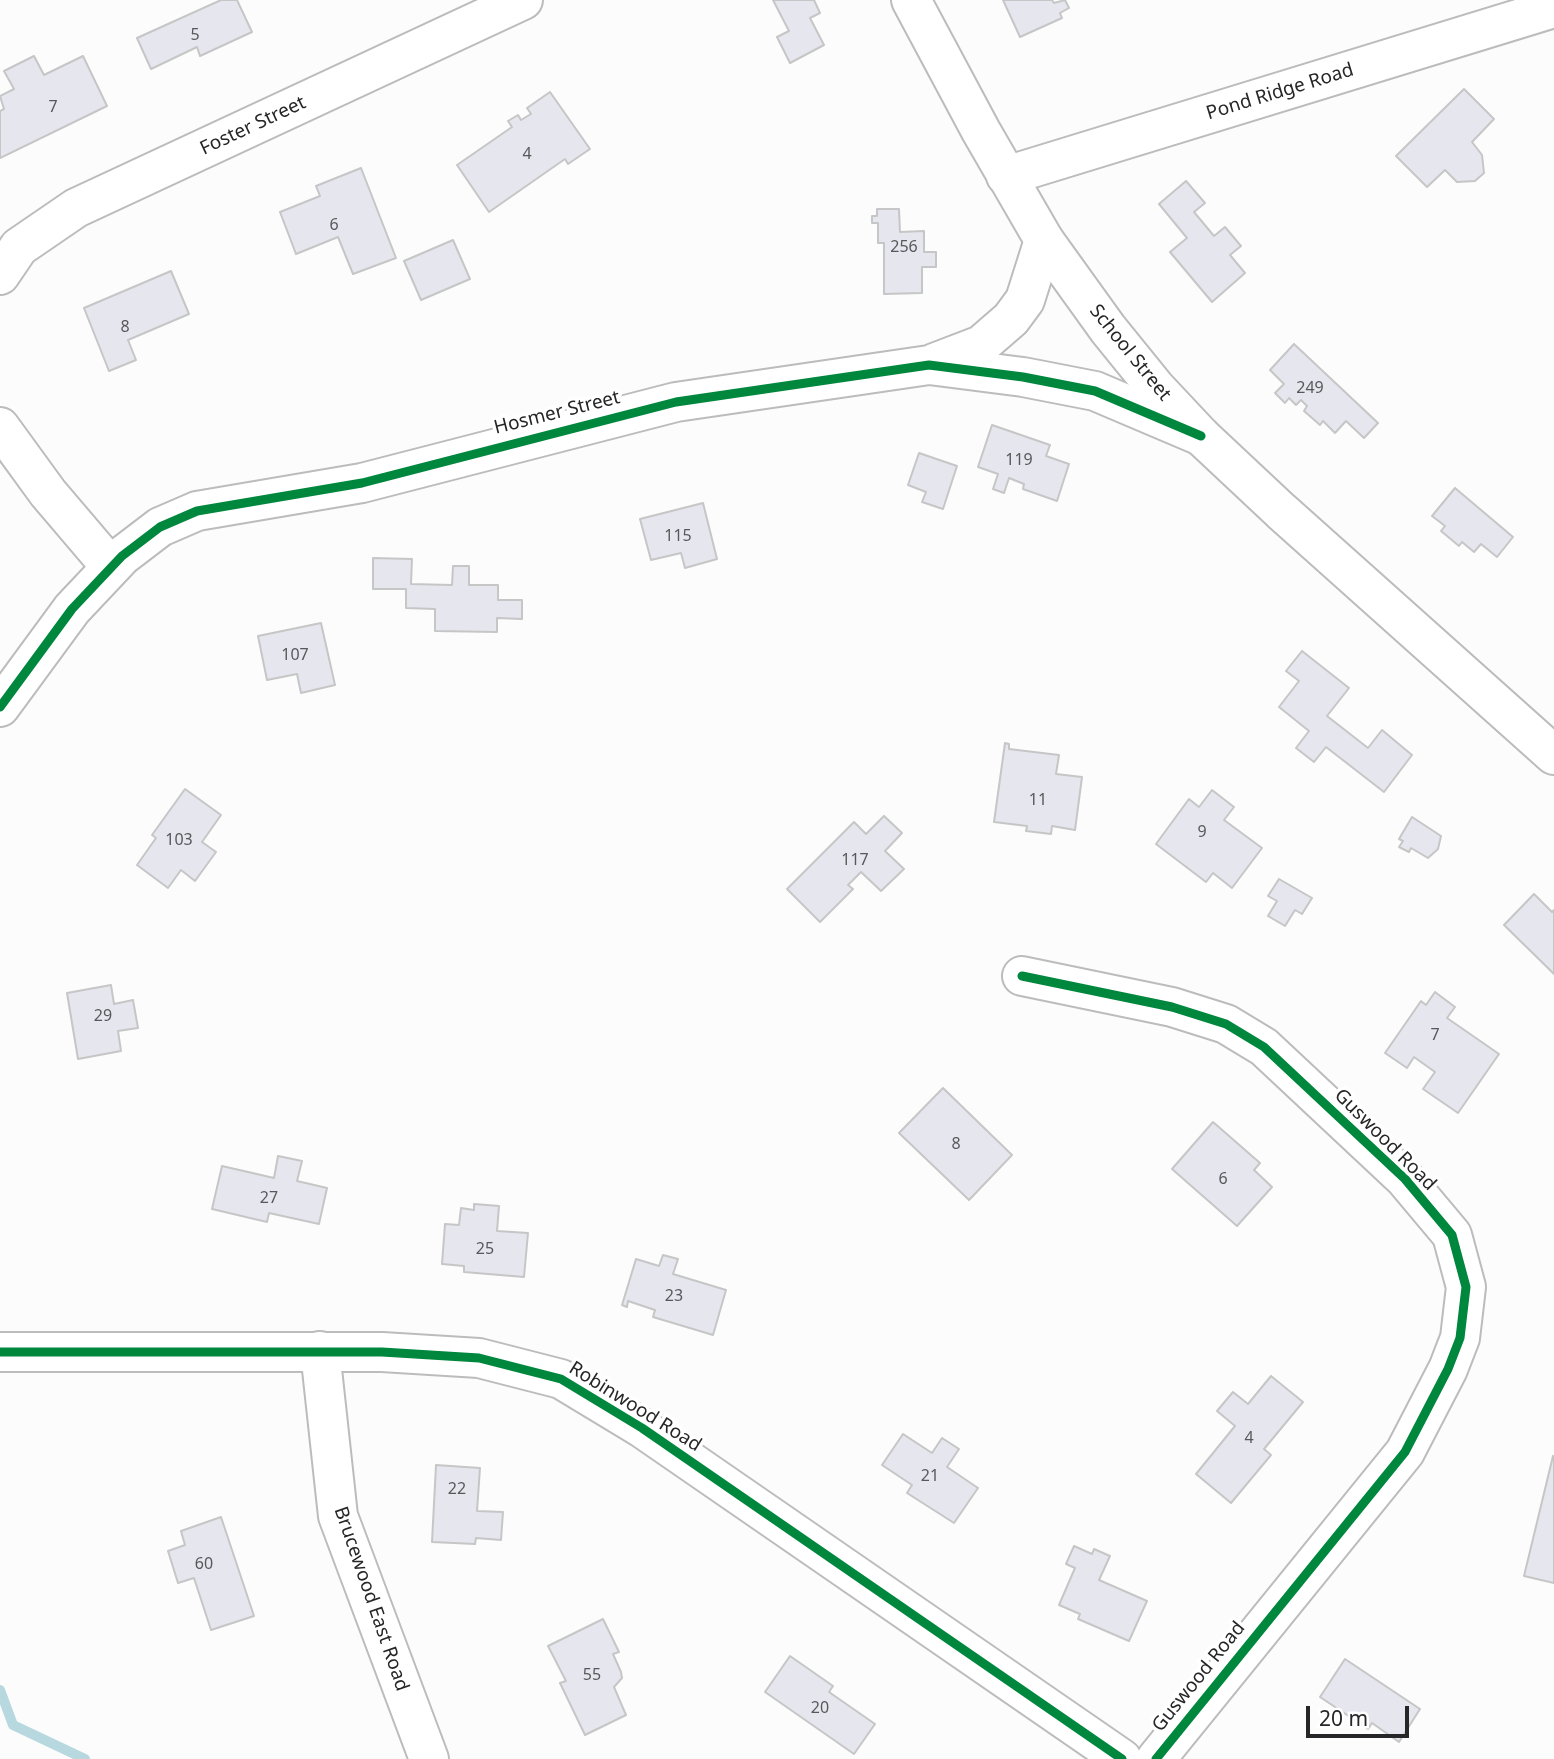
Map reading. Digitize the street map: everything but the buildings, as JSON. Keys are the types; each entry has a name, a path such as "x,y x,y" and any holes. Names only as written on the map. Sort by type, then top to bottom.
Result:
{"street":[{"name":"Foster Street","path":"0,275 19,247 76,208 523,0"},
{"name":"School Street","path":"911,0 1006,176 1044,240 1116,339 1155,387 1201,436 1352,576 1554,755"},
{"name":"Pond Ridge Road","path":"1006,176 1554,8"},
{"name":"Hosmer Street","path":"0,707 72,609 111,567 138,542 160,527 197,511 362,483 676,402 929,365 981,345 1011,319 1025,300 1044,240"},
{"name":"Hosmer Street","path":"929,365 1023,377 1095,391 1201,436"},
{"path":"0,427 48,493 111,567"},
{"name":"Guswood Road","path":"1022,976 1172,1007 1226,1024 1264,1047 1405,1179 1452,1235 1466,1287 1460,1338 1448,1369 1405,1452 1156,1759"},
{"name":"Brucewood East Road","path":"320,1351 338,1516 429,1759"},
{"name":"Robinwood Road","path":"0,1352 382,1352 479,1359 561,1378 642,1428 1122,1759"}],"waterway":[{"path":"0,1690 13,1725 85,1759"}],"cycle path":[{"path":"0,707 72,609 122,556 160,527 197,511 362,483 676,402 929,365 1023,377 1095,391 1201,436"},
{"path":"1022,976 1172,1007 1226,1024 1264,1047 1405,1179 1452,1235 1466,1287 1460,1338 1448,1369 1405,1452 1156,1759"},
{"path":"0,1352 382,1352 479,1358 561,1379 642,1428 1122,1759"}]}
